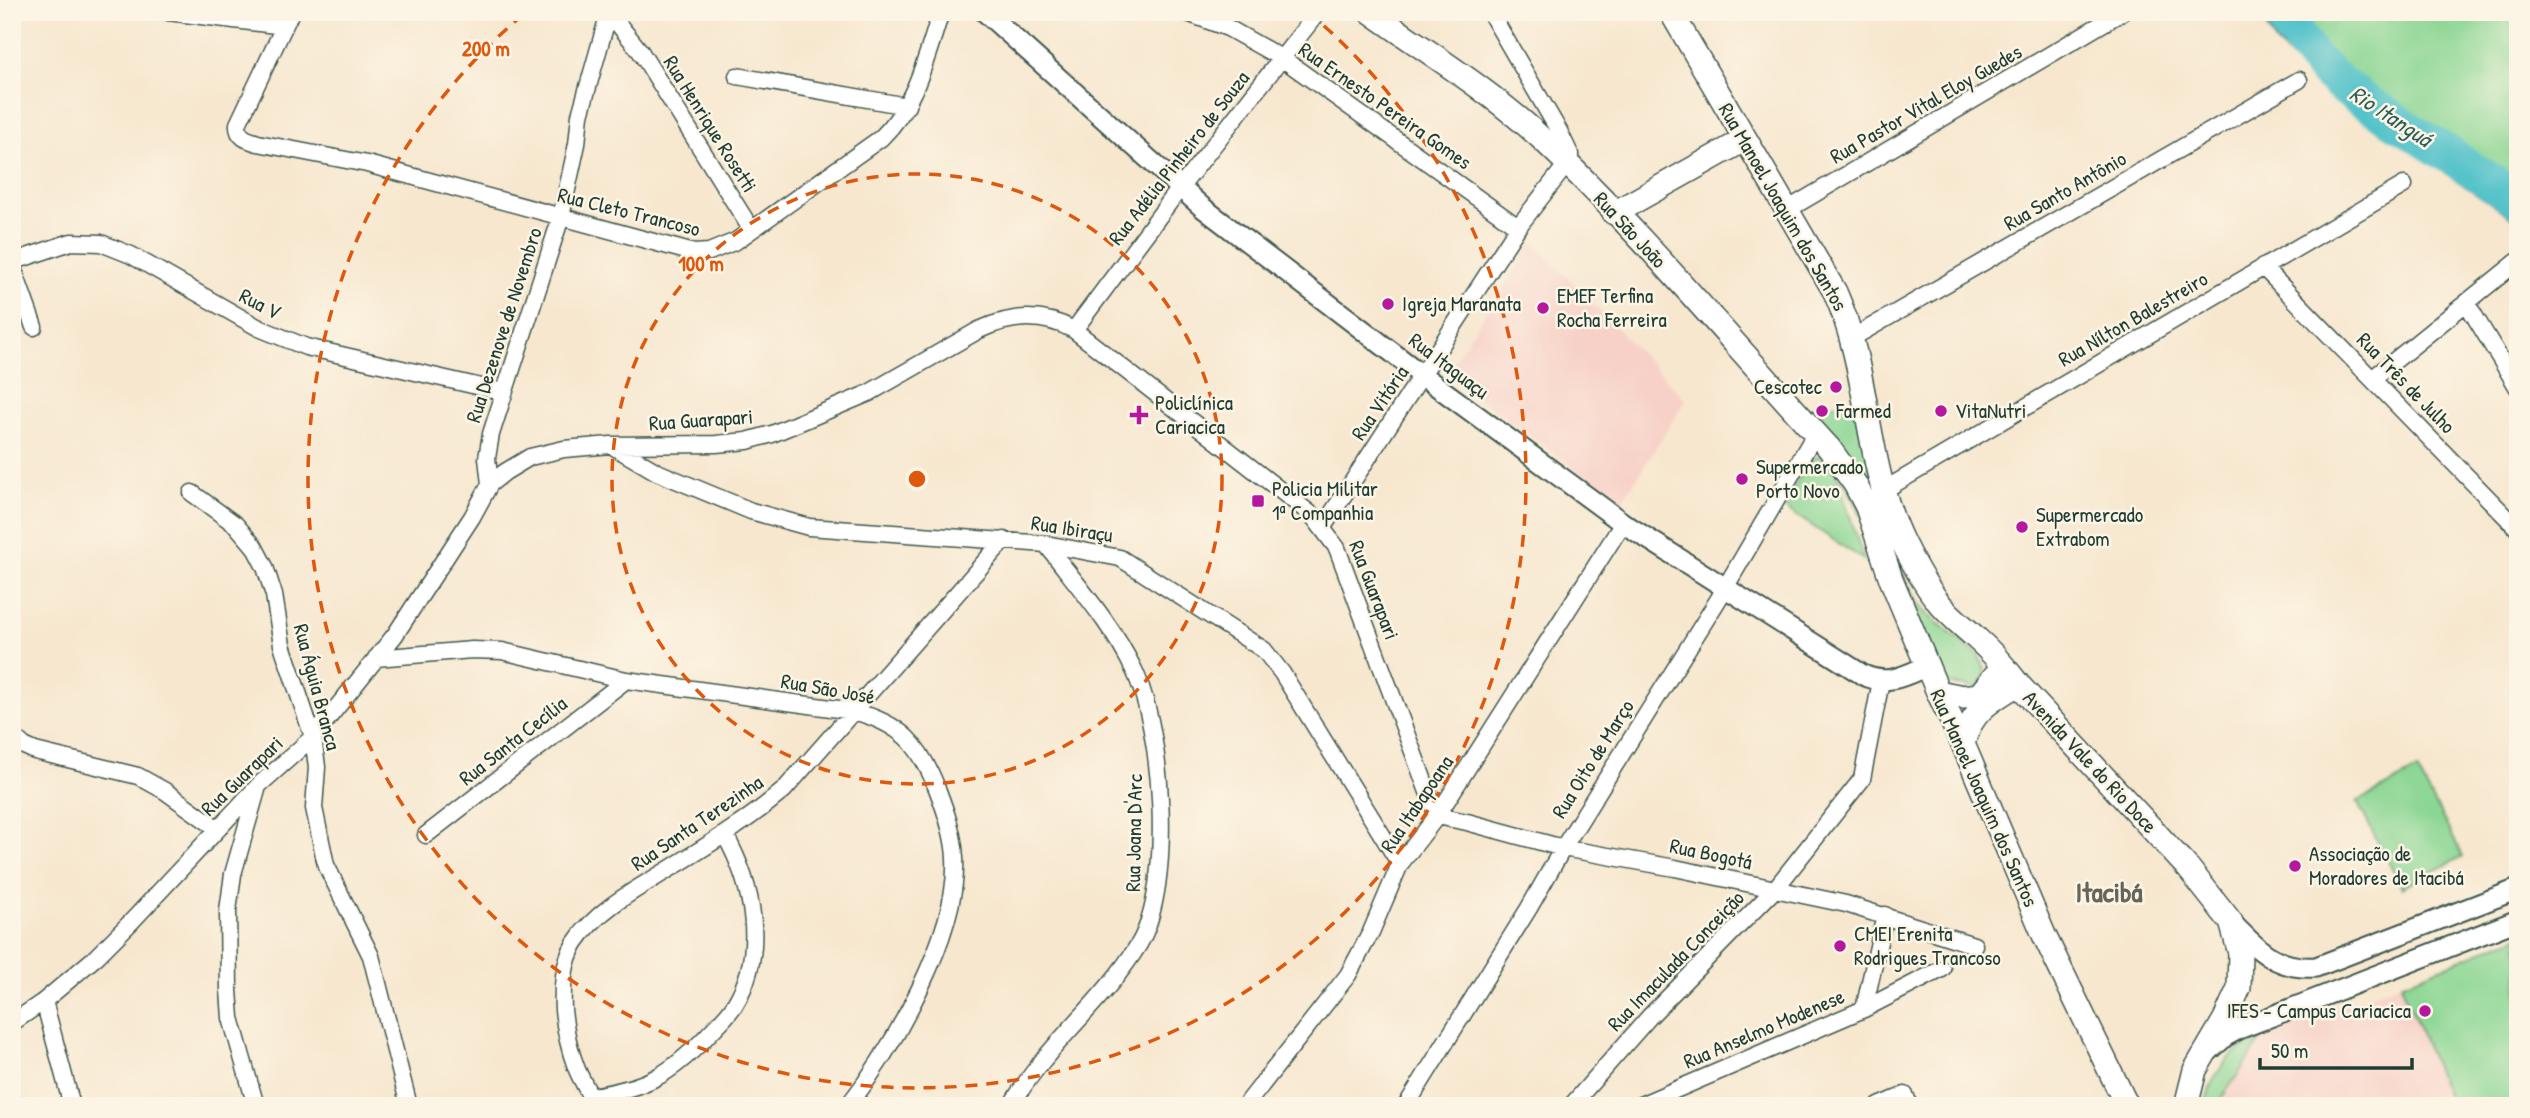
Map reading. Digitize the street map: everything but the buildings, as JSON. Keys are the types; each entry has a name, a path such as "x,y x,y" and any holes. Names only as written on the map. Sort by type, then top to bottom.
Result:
{"main road":[{"name":"Rua São João","path":"1371,12 1506,110 1568,165 1815,433 1856,484"},
{"name":"Rua Manoel Joaquim dos Santos","path":"1671,12 1835,292 1852,338 1874,453 1884,490 1902,542 1942,607"},
{"path":"1614,213 1744,140"},
{"name":"Rua Manoel Joaquim dos Santos","path":"1856,484 1891,579 1938,692 1963,744 2044,935 2127,1106"},
{"name":"Avenida Vale do Rio Doce","path":"1942,607 2003,666 2189,869 2231,922 2240,953 2239,988 2225,1020 2203,1056"},
{"path":"1938,692 1962,697 1979,695 2003,666"},
{"path":"1963,744 1966,729 1982,709 2018,684"},
{"path":"2186,1106 2203,1056"}],"street":[{"path":"168,12 287,19"},
{"name":"Rua Cleto Trancoso","path":"287,19 238,124 242,137 258,143 367,164 694,253 722,248 869,148 891,128 907,106 920,78 941,12"},
{"name":"Rua Itaguaçu","path":"985,12 1180,188 1423,376 1623,523 1863,674 1881,681"},
{"name":"Rua Ernesto Pereira Gomes","path":"1185,12 1228,28 1283,59 1518,227"},
{"name":"Rua Adélia Pinheiro de Souza","path":"1074,330 1180,188 1318,12"},
{"path":"1490,12 1559,131 1570,154 1568,165"},
{"name":"Rua Pastor Vital Eloy Guedes","path":"1787,210 2122,12"},
{"name":"Rua Dezenove de Novembro","path":"490,484 488,449 503,392 561,217 577,144 580,115 606,14"},
{"name":"Rua Henrique Rosetti","path":"606,14 640,51 751,229"},
{"path":"737,76 907,106"},
{"name":"Rua Santo Antônio","path":"1852,338 2299,80"},
{"name":"Rua Vitória","path":"1323,527 1518,227 1568,165"},
{"name":"Rua Nílton Balestreiro","path":"1884,490 2404,185"},
{"name":"Rua V","path":"12,264 71,242 101,243 131,255 235,315 284,339 306,347 503,392"},
{"path":"2372,379 2518,261"},
{"path":"12,264 34,327"},
{"name":"Rua Três de Julho","path":"2263,267 2518,529"},
{"path":"2466,302 2518,388"},
{"name":"Rua Guarapari","path":"12,1023 81,970 132,921 259,785 313,737 425,591 490,484 505,472 530,457 564,449 611,445 688,446 747,441 795,425 869,393 993,323 1020,317 1055,321 1074,330 1312,515 1323,527 1337,548 1437,816"},
{"name":"Rua Oito de Março","path":"1406,1106 1725,588 1815,433"},
{"name":"Rua Ibiraçu","path":"611,445 657,472 716,497 751,511 809,527 1046,544 1120,558 1264,650 1282,673 1400,864"},
{"name":"Rua Águia Branca","path":"192,493 236,525 254,546 265,567 274,595 282,645 313,737 317,767 314,808 326,865 371,956 409,1106"},
{"name":"Rua Itabapoana","path":"1245,1106 1348,975 1371,932 1400,864 1437,816 1623,523"},
{"name":"Rua Santa Terezinha","path":"592,1101 576,1069 567,1037 563,983 566,964 574,945 587,927 614,904 725,835 784,790 1004,540"},
{"name":"Rua Joana D'Arc","path":"1012,1106 1038,1064 1096,1000 1139,943 1148,924 1159,882 1160,806 1156,757 1135,672 1107,627 1046,544"},
{"name":"Rua São José","path":"376,658 472,650 502,651 626,680 853,711 877,717 894,726 915,747 944,806 955,858 949,909 940,940 912,1004 848,1106"},
{"path":"1881,681 1898,679 1927,666"},
{"name":"Rua Santa Cecília","path":"426,835 626,680"},
{"name":"Rua Imaculada Conceição","path":"1571,1106 1650,1016 1775,889 1862,779 1881,681"},
{"path":"12,735 24,746 36,751 138,776 165,791 218,829"},
{"path":"256,1106 231,1018 228,911 233,874 259,785"},
{"name":"Rua Bogotá","path":"1437,816 1563,848 1775,889 1885,915 1974,945"},
{"path":"592,1101 643,1085 666,1073 684,1060 735,1003 751,956 752,905 747,880 725,835"},
{"name":"Avenida Vale do Rio Doce","path":"2231,922 2254,945 2283,965 2316,967 2518,889"},
{"path":"1864,1009 1885,915"},
{"path":"2203,1056 2226,1036 2239,1029 2518,920"},
{"name":"Rua Anselmo Modenese","path":"1638,1106 1864,1009 1942,969"},
{"path":"44,1001 72,1106"},
{"path":"1879,1106 1908,1100"}],"shaded area":[{"name":"EMEF Terfina Rocha Ferreira","path":"1533,242 1686,400 1621,503 1445,374"},
{"name":"IFES - Campus Cariacica","path":"2518,936 2518,1106 2216,1106 2263,1038"}],"green space":[{"path":"2278,12 2518,12 2518,195 2419,138 2332,79"},
{"path":"1855,401 1890,539 1908,584 1929,616 1979,656 1985,676 1978,688 1949,684 1945,679 1806,408"},
{"path":"1818,456 1833,463 1864,560 1782,506 1810,461"},
{"path":"2417,770 2463,856 2402,888 2357,802"},
{"path":"2518,936 2518,1106 2451,1106 2401,984"},
{"path":"2263,1038 2216,1106 2205,1106 2212,1082 2224,1063 2241,1049"}],"water":[{"name":"Rio Itanguá","path":"2258,12 2278,12 2332,79 2419,138 2518,195 2518,221 2407,148 2315,79 2276,43"}],"waterway":[{"name":"Rio Itanguá","path":"2286,12 2305,48 2341,85 2518,199"}],"place":[{"name":"Igreja Maranata","path":"1388,304"},
{"name":"EMEF Terfina Rocha Ferreira","path":"1543,308"},
{"name":"Cescotec","path":"1836,387"},
{"name":"Farmed","path":"1822,411"},
{"name":"VitaNutri","path":"1941,411"},
{"name":"Policlínica Cariacica","path":"1139,415"},
{"name":"Supermercado Porto Novo","path":"1742,479"},
{"name":"Policia Militar 1ª Companhia","path":"1258,501"},
{"name":"Supermercado Extrabom","path":"2022,527"},
{"name":"Associação de Moradores de Itacibá","path":"2295,866"},
{"name":"CMEI Erenita Rodrigues Trancoso","path":"1840,946"},
{"name":"IFES - Campus Cariacica","path":"2425,1011"}],"district":[{"name":"Itacibá","path":"2109,892"}]}
